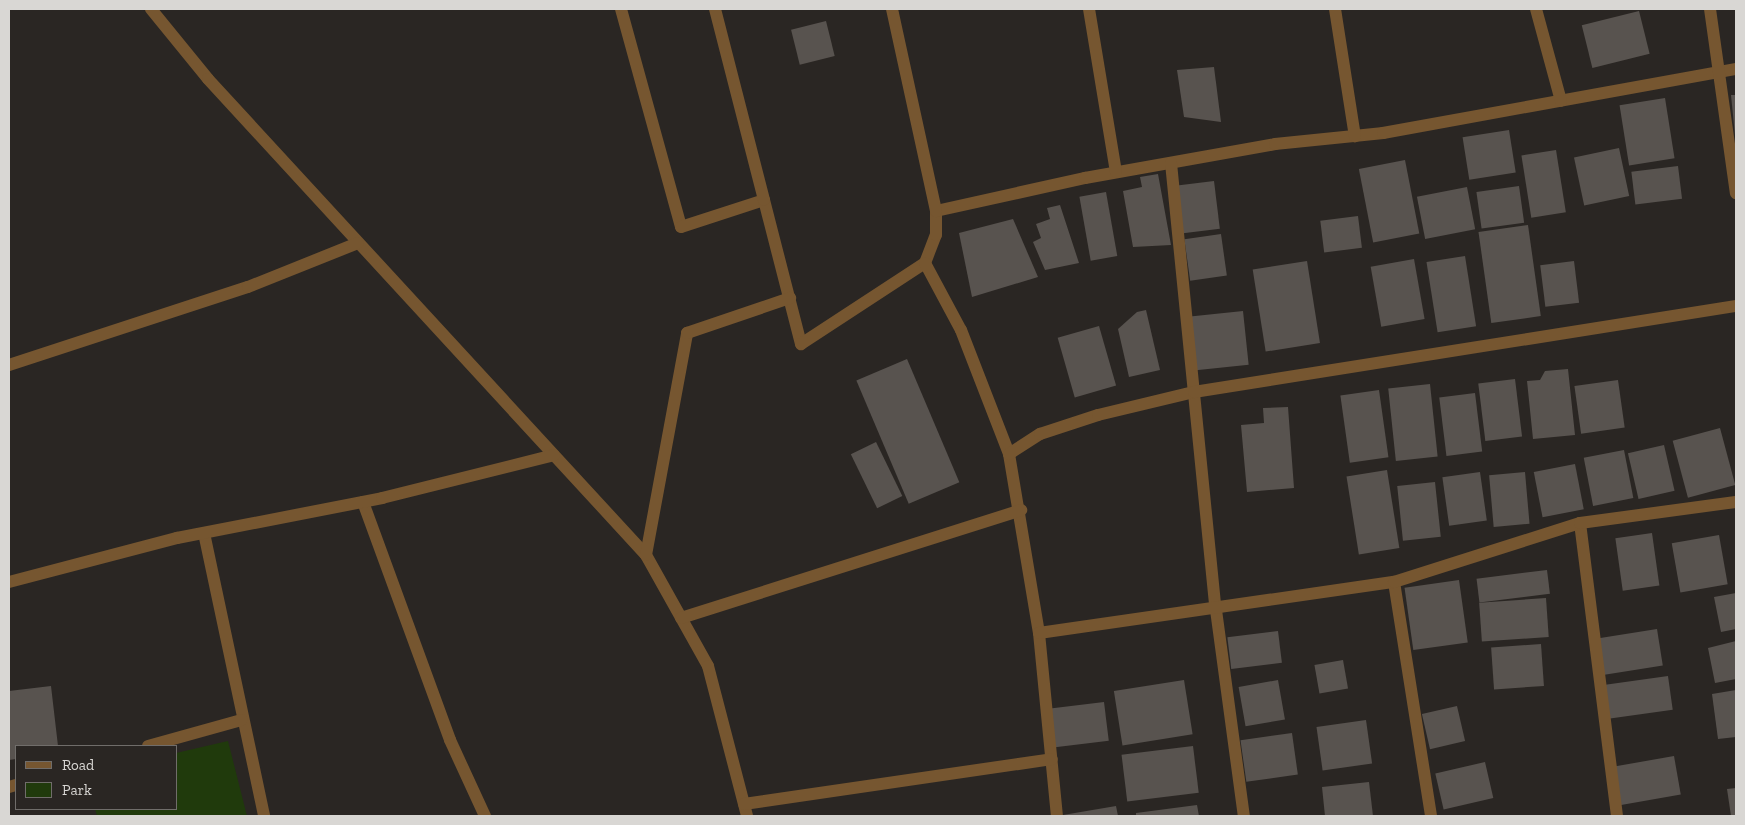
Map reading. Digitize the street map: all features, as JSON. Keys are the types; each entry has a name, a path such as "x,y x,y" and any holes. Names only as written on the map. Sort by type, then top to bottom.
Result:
{"street":[{"path":"152,9 208,79 646,555 708,666 745,810 1052,759"},
{"path":"621,9 681,227 764,200"},
{"path":"715,9 801,344 925,263 936,235 936,211 892,9"},
{"path":"1089,9 1116,172"},
{"path":"1335,9 1355,136"},
{"path":"1536,9 1561,101"},
{"path":"1710,9 1736,193"},
{"path":"936,211 1171,162 1355,136 1736,69"},
{"path":"1171,162 1216,610 1244,816"},
{"path":"9,365 248,287 358,243"},
{"path":"925,263 961,330 1009,454 1021,510 1039,633 1058,816"},
{"path":"646,555 687,333 790,298"},
{"path":"1009,454 1040,434 1098,414 1194,392 1736,306"},
{"path":"9,582 204,533 363,502 554,455"},
{"path":"363,502 450,740 485,816"},
{"path":"1039,633 1216,610 1394,582 1580,523 1736,502"},
{"path":"681,618 1021,510"},
{"path":"1580,523 1617,816"},
{"path":"204,533 241,720 264,816"},
{"path":"1394,582 1431,816"},
{"path":"152,745 241,720"}],"green space":[{"path":"228,741 247,816 97,816 95,810 178,810 178,753"}],"building":[{"path":"1639,11 1650,54 1592,68 1582,25"},
{"path":"826,21 835,56 800,65 791,30"},
{"path":"1214,67 1221,122 1184,117 1177,70"},
{"path":"1731,95 1736,95 1736,135 1735,135"},
{"path":"1665,98 1675,158 1629,165 1620,105"},
{"path":"1509,130 1516,172 1469,180 1463,137"},
{"path":"1619,148 1629,196 1584,205 1574,158"},
{"path":"1556,150 1566,212 1531,218 1521,155"},
{"path":"1405,160 1419,234 1373,243 1359,169"},
{"path":"1678,166 1682,199 1635,204 1631,172"},
{"path":"1158,174 1171,245 1133,247 1123,191 1142,187 1140,177"},
{"path":"1214,181 1220,229 1183,233 1177,186"},
{"path":"1519,186 1524,223 1482,229 1476,192"},
{"path":"1467,187 1475,229 1425,239 1417,197"},
{"path":"1106,192 1117,256 1091,261 1079,197"},
{"path":"1060,205 1079,263 1045,270 1033,242 1041,238 1036,224 1050,219 1047,208"},
{"path":"1358,216 1362,248 1324,252 1320,221"},
{"path":"1013,219 1038,277 972,297 959,233"},
{"path":"1528,225 1541,316 1491,323 1478,232"},
{"path":"1221,234 1227,276 1190,281 1184,239"},
{"path":"1465,256 1476,326 1438,332 1426,262"},
{"path":"1414,259 1425,319 1381,327 1371,267"},
{"path":"1307,261 1320,343 1266,352 1253,270"},
{"path":"1574,261 1579,303 1545,307 1540,265"},
{"path":"1146,310 1160,370 1129,377 1118,329 1137,312"},
{"path":"1243,311 1249,365 1196,370 1190,317"},
{"path":"1099,326 1116,386 1075,397 1058,338"},
{"path":"907,359 959,482 909,504 856,380"},
{"path":"1568,369 1575,435 1533,439 1527,381 1540,380 1545,371"},
{"path":"1515,379 1522,437 1485,441 1478,384"},
{"path":"1618,380 1625,428 1581,434 1574,386"},
{"path":"1430,384 1438,457 1396,461 1388,388"},
{"path":"1379,390 1388,457 1350,463 1340,395"},
{"path":"1475,393 1482,452 1446,456 1439,397"},
{"path":"1288,407 1294,488 1247,492 1241,425 1264,423 1263,408"},
{"path":"1720,428 1735,485 1688,498 1673,441"},
{"path":"876,442 902,496 877,508 851,454"},
{"path":"1664,445 1675,491 1639,499 1628,453"},
{"path":"1624,450 1633,498 1593,506 1584,458"},
{"path":"1575,464 1584,509 1543,517 1534,472"},
{"path":"1387,470 1399,548 1359,554 1347,476"},
{"path":"1480,472 1487,521 1449,526 1442,477"},
{"path":"1525,472 1530,524 1494,527 1489,475"},
{"path":"1435,482 1441,537 1403,541 1397,486"},
{"path":"1652,533 1659,585 1623,591 1615,538"},
{"path":"1719,535 1728,584 1680,593 1672,543"},
{"path":"1547,570 1550,594 1479,602 1477,579"},
{"path":"1459,580 1468,642 1413,650 1405,588"},
{"path":"1736,593 1736,629 1721,632 1714,597"},
{"path":"1546,598 1549,637 1482,642 1479,603"},
{"path":"1657,629 1663,666 1605,675 1599,638"},
{"path":"1278,631 1282,663 1231,669 1227,637"},
{"path":"1736,641 1736,679 1715,683 1708,648"},
{"path":"1541,644 1544,686 1494,689 1491,647"},
{"path":"1343,660 1348,689 1319,694 1314,665"},
{"path":"1668,676 1673,710 1608,719 1604,685"},
{"path":"1184,680 1193,734 1122,745 1114,691"},
{"path":"1278,680 1285,719 1246,726 1239,687"},
{"path":"51,686 58,745 15,745 15,759 9,760 9,691"},
{"path":"1736,690 1736,737 1718,739 1712,694"},
{"path":"1104,702 1109,741 1055,747 1050,709"},
{"path":"1457,706 1465,741 1430,749 1422,714"},
{"path":"1366,720 1372,764 1323,771 1316,727"},
{"path":"1292,733 1298,775 1246,782 1241,740"},
{"path":"1193,746 1199,793 1127,801 1122,755"},
{"path":"1674,756 1681,794 1620,805 1613,767"},
{"path":"1485,762 1493,798 1444,810 1435,773"},
{"path":"1369,782 1373,816 1325,816 1322,787"},
{"path":"1736,788 1736,816 1731,816 1727,789"},
{"path":"1197,805 1199,816 1136,816 1136,813"},
{"path":"1116,806 1118,816 1063,816 1063,815"}]}
